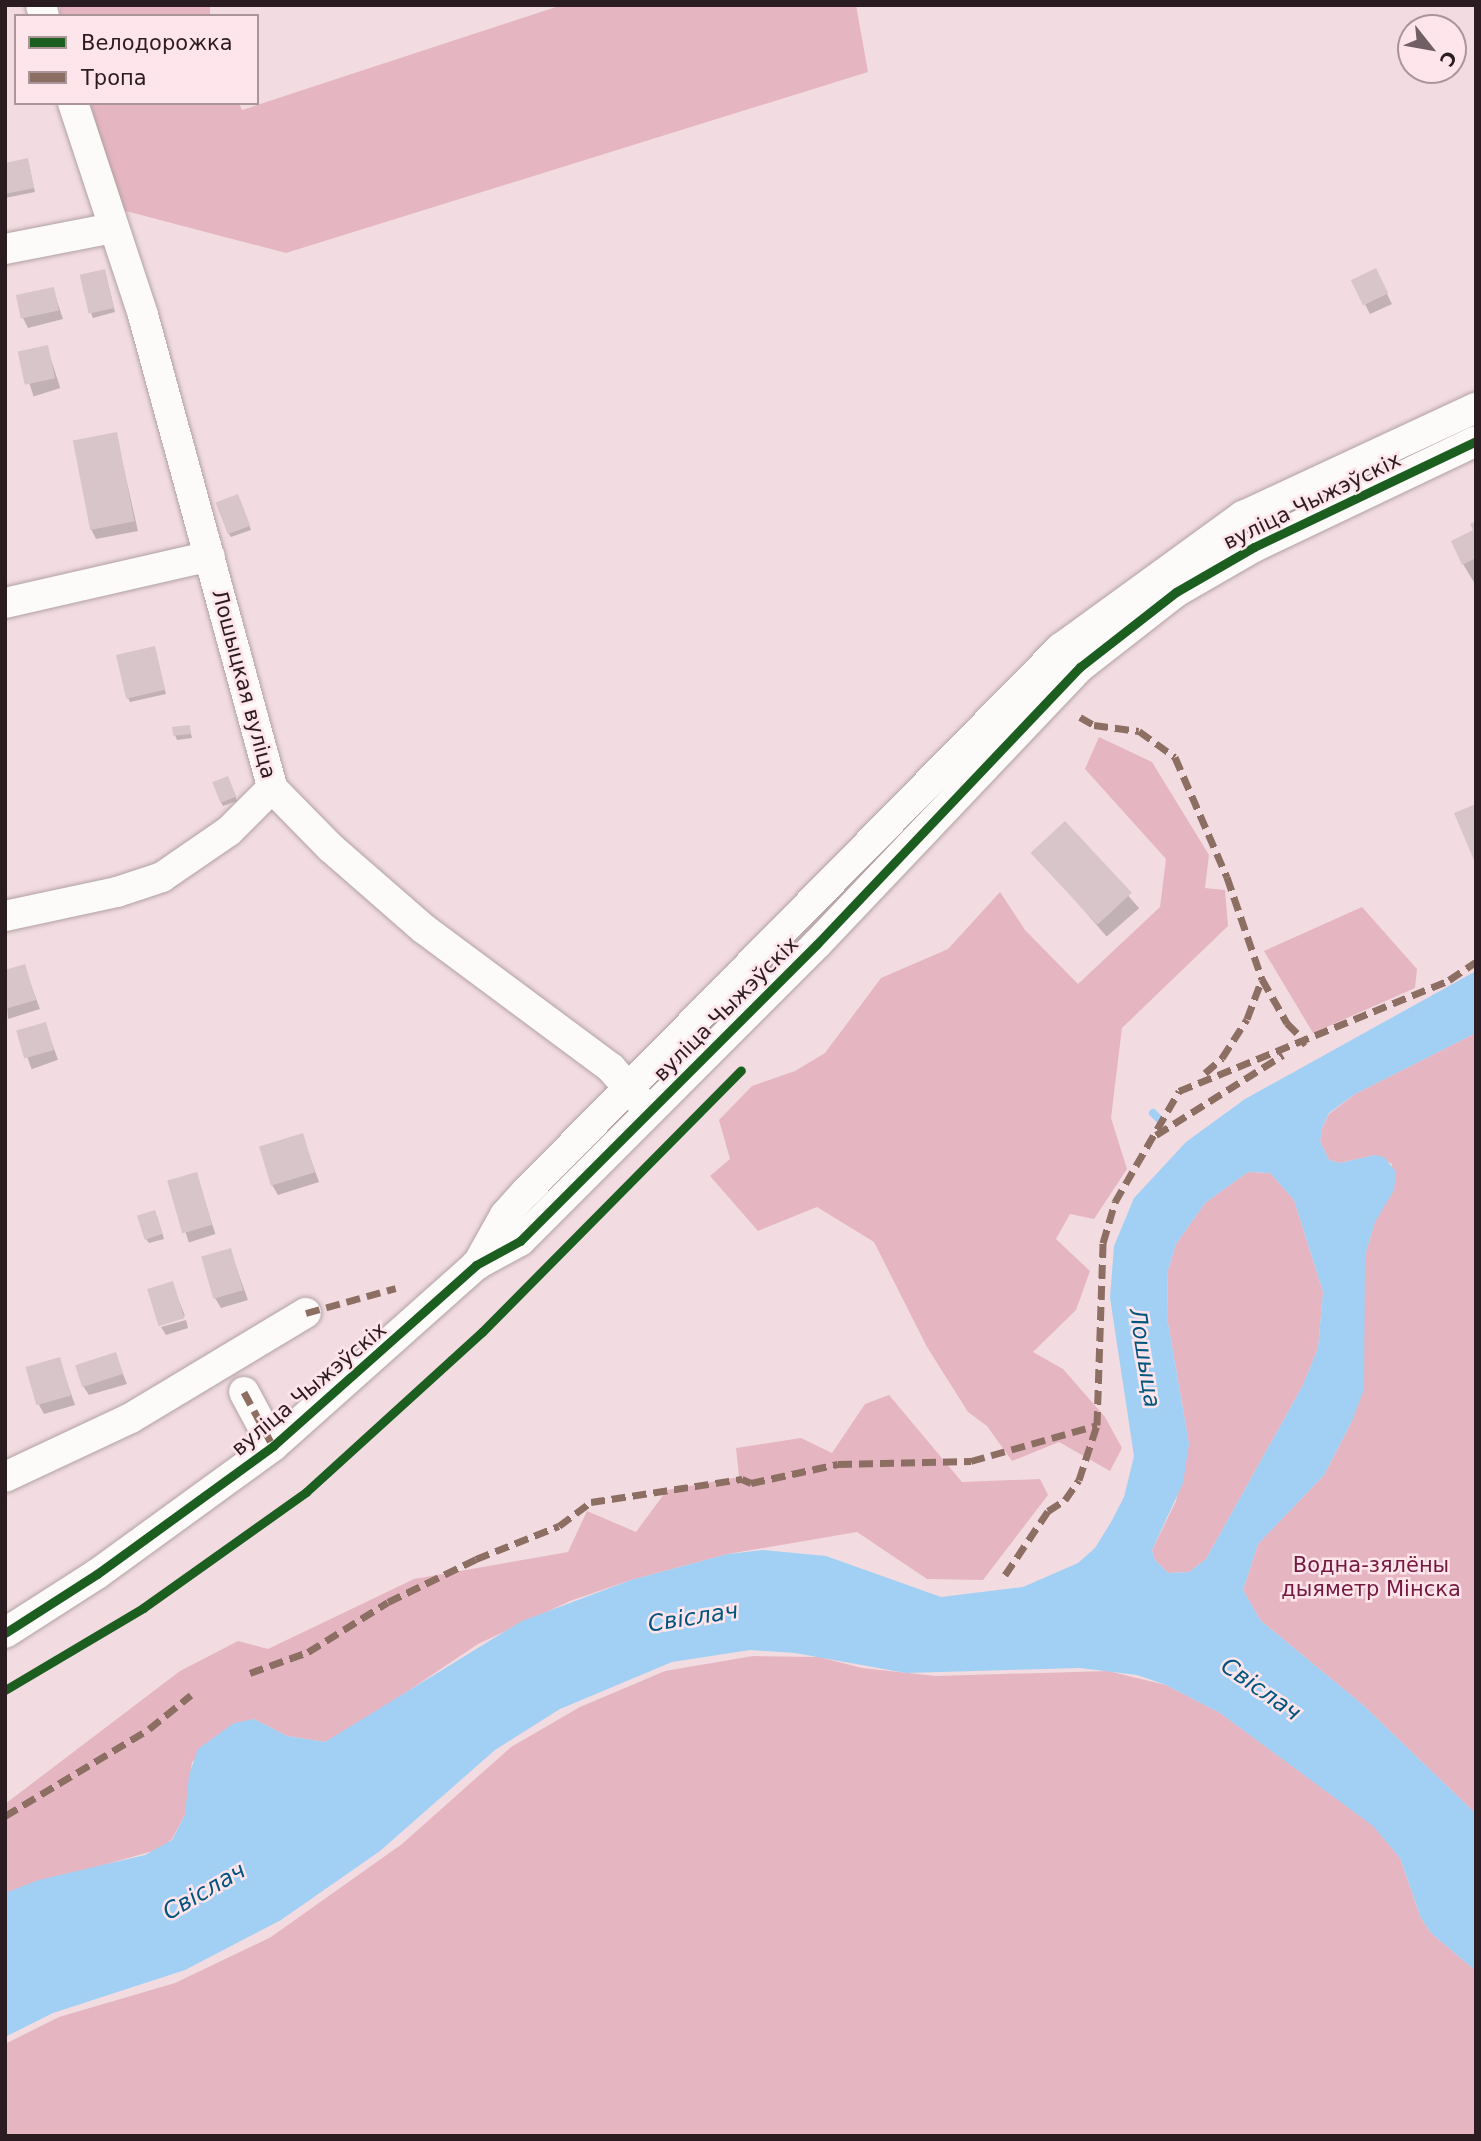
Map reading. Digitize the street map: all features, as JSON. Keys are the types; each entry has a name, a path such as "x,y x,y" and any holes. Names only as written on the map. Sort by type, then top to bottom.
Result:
{"street":[{"name":"Лошыцкая вуліца","path":"74,105 143,315 272,788 331,848 424,929 561,1029 627,1087 648,1111"},
{"path":"5,249 113,229"},
{"name":"вуліца Чыжэўскіх","path":"476,1265 505,1215 627,1087 1061,648 1243,516 1476,408"},
{"name":"вуліца Чыжэўскіх","path":"7,1630 97,1574 273,1446 476,1265 520,1241 817,944 1080,667 1176,592 1254,547 1476,441"},
{"path":"5,603 210,556"},
{"path":"5,916 117,892 162,877 229,831 272,788"},
{"path":"5,1477 131,1418 306,1314"},
{"path":"244,1392 273,1446"}],"green space":[{"path":"60,5 210,5 210,14 60,14"},
{"path":"562,5 856,5 868,72 286,253 122,210 91,105 240,105 242,110"},
{"path":"1099,737 1152,762 1209,855 1205,888 1225,890 1228,926 1122,1028 1111,1118 1127,1169 1094,1219 1070,1214 1056,1239 1090,1271 1076,1310 1033,1352 1063,1369 1105,1417 1122,1448 1110,1471 1059,1442 1012,1461 987,1426 968,1412 927,1347 874,1242 817,1207 758,1231 710,1176 730,1159 719,1120 752,1086 795,1071 825,1053 881,978 948,949 1000,892 1025,930 1078,984 1160,907 1166,859 1085,769"},
{"path":"1362,907 1417,969 1415,988 1313,1033 1264,951"},
{"name":"Водна-зялёны дыяметр Мінска","path":"1476,1033 1476,1814 1364,1706 1260,1620 1243,1590 1258,1544 1324,1475 1352,1421 1365,1255 1392,1164 1375,1155 1340,1163 1329,1160 1320,1141 1322,1128 1329,1114 1355,1094"},
{"path":"1248,1172 1270,1173 1294,1200 1323,1292 1318,1348 1303,1385 1206,1559 1189,1572 1168,1573 1155,1560 1152,1550 1176,1501 1189,1444 1167,1317 1168,1270 1176,1244 1205,1203"},
{"path":"889,1395 962,1482 1040,1479 1048,1495 983,1580 927,1579 857,1532 728,1554 631,1580 570,1601 478,1644 341,1736 325,1742 287,1736 254,1719 192,1762 185,1815 172,1839 160,1849 5,1893 5,1804 180,1671 238,1641 268,1649 414,1579 568,1552 587,1511 636,1532 667,1490 739,1477 736,1448 801,1438 832,1453 865,1404"},
{"path":"753,1656 819,1657 862,1668 936,1676 1108,1671 1166,1685 1220,1713 1374,1826 1400,1858 1421,1918 1431,1933 1476,1971 1476,2136 5,2136 5,2044 59,2017 175,1983 271,1937 402,1844 511,1747 580,1707 665,1671"}],"water":[{"path":"1476,971 1476,1033 1355,1094 1329,1113 1322,1128 1320,1141 1329,1160 1340,1163 1375,1155 1384,1157 1396,1172 1394,1190 1375,1222 1365,1255 1364,1389 1352,1421 1324,1475 1258,1544 1243,1590 1260,1620 1364,1706 1476,1814 1476,1971 1431,1933 1421,1918 1400,1858 1373,1826 1220,1713 1166,1685 1137,1675 1080,1668 906,1673 795,1653 750,1650 672,1662 560,1709 495,1750 380,1851 281,1920 185,1970 53,2013 5,2037 5,1893 39,1880 145,1855 172,1840 185,1815 189,1775 198,1749 234,1723 254,1719 287,1736 325,1742 522,1621 631,1580 728,1554 763,1550 826,1556 941,1597 1023,1587 1078,1563 1095,1548 1111,1522 1124,1497 1134,1456 1110,1298 1114,1246 1134,1198 1186,1142 1245,1099","holes":["1248,1172 1270,1173 1294,1200 1323,1292 1318,1348 1303,1385 1206,1559 1189,1572 1168,1573 1155,1560 1152,1550 1183,1483 1189,1444 1167,1317 1168,1270 1176,1244 1205,1203"]}],"building":[{"path":"28,158 34,188 5,194 5,163"},
{"path":"1376,268 1388,293 1363,305 1351,280"},
{"path":"105,269 114,308 89,314 80,275"},
{"path":"54,287 59,310 21,319 16,295"},
{"path":"48,345 55,378 25,385 18,351"},
{"path":"117,432 134,521 90,530 73,441"},
{"path":"238,494 250,526 228,534 216,503"},
{"path":"1476,521 1476,558 1462,565 1451,541 1473,530 1470,524"},
{"path":"155,646 165,690 126,699 116,655"},
{"path":"190,725 191,734 173,736 172,727"},
{"path":"228,776 236,796 220,803 212,782"},
{"path":"1476,804 1476,865 1454,813"},
{"path":"1065,821 1132,893 1097,925 1031,853"},
{"path":"25,964 36,1000 5,1009 5,970"},
{"path":"46,1022 54,1050 24,1058 16,1031"},
{"path":"303,1133 315,1172 271,1186 259,1146"},
{"path":"197,1172 212,1225 182,1233 167,1181"},
{"path":"155,1210 163,1234 145,1240 137,1216"},
{"path":"231,1248 243,1290 213,1299 201,1257"},
{"path":"173,1281 184,1318 159,1326 147,1289"},
{"path":"116,1352 123,1374 82,1387 75,1365"},
{"path":"60,1357 71,1395 36,1405 25,1367"}],"waterway":[{"path":"1153,1113 1159,1119"}],"marked path":[{"path":"1080,717 1094,725 1139,731 1175,757 1227,877 1262,979 1287,1023 1305,1041 1301,1044"},
{"path":"1005,1575 1048,1511 1065,1500 1079,1480 1097,1425 1103,1243 1115,1202 1179,1091 1449,980 1476,962"},
{"path":"1205,1073 1222,1058 1247,1019 1262,979"},
{"path":"1156,1135 1283,1055"},
{"path":"306,1313 396,1288"},
{"path":"244,1392 273,1446"},
{"path":"250,1673 308,1652 388,1602 476,1559 559,1526 591,1502 742,1479 751,1483 838,1464 971,1461 1097,1425"},
{"path":"5,1816 149,1729 191,1695"}],"cycle path":[{"path":"5,1633 97,1574 273,1446 476,1265 520,1241 817,944 1080,667 1176,592 1254,547 1476,441"},
{"path":"5,1690 143,1608 306,1492 482,1332 741,1070"}],"water label":[{"name":"Лошыца","path":"1145,1358"},
{"name":"Свіслач","path":"693,1617"},
{"name":"Свіслач","path":"1261,1689"},
{"name":"Свіслач","path":"204,1891"}]}
